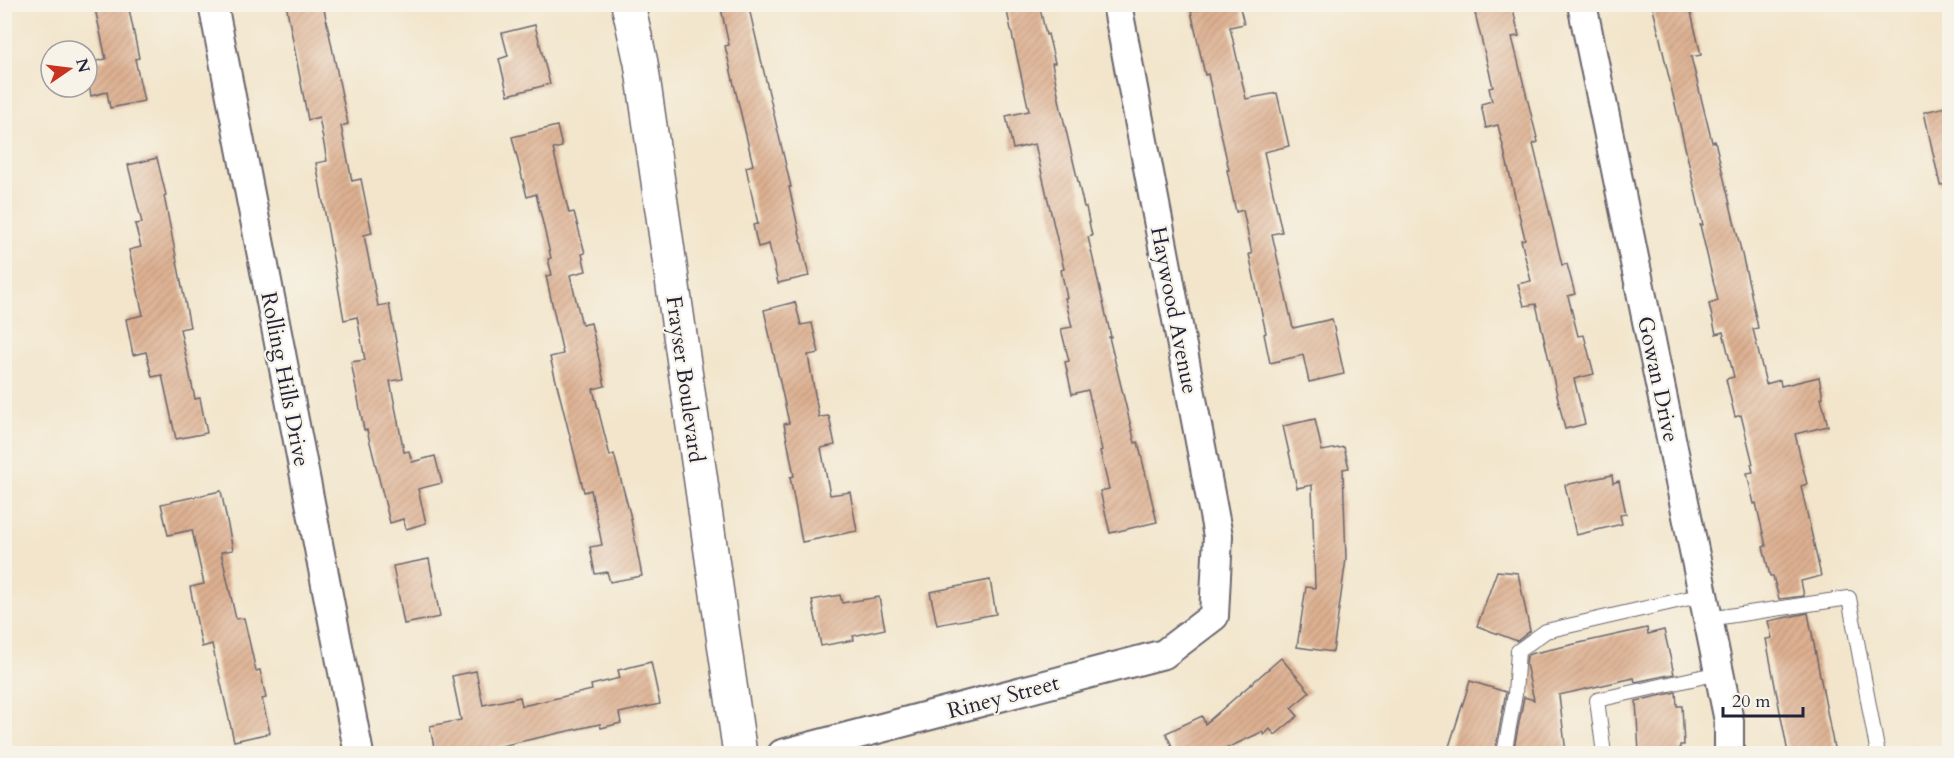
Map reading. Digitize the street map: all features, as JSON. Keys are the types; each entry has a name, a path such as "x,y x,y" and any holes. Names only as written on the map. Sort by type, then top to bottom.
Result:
{"main road":[{"name":"Frayser Boulevard","path":"628,4 641,63 740,753"}],"street":[{"name":"Rolling Hills Drive","path":"213,4 358,753"},
{"name":"Haywood Avenue","path":"1117,4 1218,536 1214,616"},
{"name":"Gowan Drive","path":"1581,4 1729,721 1729,753"},
{"name":"Riney Street","path":"782,753 1164,654 1214,616"}],"lane":[{"path":"1504,753 1515,694 1518,651 1546,631 1706,607 1849,598 1878,753"},
{"path":"1604,753 1597,700 1719,673"}],"building":[{"path":"94,4 128,4 139,58 135,59 144,101 110,108 107,92 99,94 99,60 106,59"},
{"path":"286,4 323,4 348,124 341,126 352,181 361,179 372,233 364,235 378,306 389,304 403,379 390,381 404,452 409,451 412,462 435,456 442,483 418,489 426,523 406,529 403,519 390,523 367,430 364,430 351,362 365,360 357,317 344,320 316,163 327,161 319,117 308,120"},
{"path":"720,4 748,4 791,187 789,187 809,276 778,283 769,244 758,247 753,225 758,224 746,167 753,165 725,46 729,45"},
{"path":"1016,4 1039,4 1046,35 1048,34 1055,63 1052,63 1061,109 1092,236 1088,237 1111,337 1109,337 1157,522 1110,533 1100,491 1109,489 1088,390 1072,394 1065,362 1069,361 1061,329 1072,327 1061,270 1064,269 1035,144 1013,149 1006,116 1029,111 1006,7"},
{"path":"1223,4 1239,4 1244,24 1230,27 1246,99 1277,93 1289,146 1264,152 1282,232 1272,234 1293,328 1332,319 1344,374 1309,382 1303,355 1270,363 1243,210 1236,212 1208,74 1205,75 1191,11"},
{"path":"1493,4 1512,4 1519,36 1512,37 1538,142 1533,144 1562,265 1567,264 1575,294 1568,296 1578,336 1584,335 1594,374 1574,379 1585,424 1565,429 1536,304 1524,306 1518,284 1531,281 1521,240 1525,239 1498,125 1486,128 1481,104 1492,101 1489,88 1493,87 1474,9"},
{"path":"1652,4 1689,4 1701,55 1691,57 1712,142 1715,141 1749,284 1758,328 1753,329 1766,384 1780,380 1781,386 1819,377 1823,397 1821,398 1828,426 1795,434 1807,484 1801,486 1821,576 1801,581 1804,596 1779,599 1773,576 1770,576 1763,547 1766,546 1747,473 1753,472 1751,464 1753,464 1741,415 1735,417 1726,379 1734,377 1723,332 1716,334 1709,304 1718,301 1700,225 1703,225"},
{"path":"535,25 550,84 508,95 499,59 508,56 502,33"},
{"path":"1950,106 1950,184 1940,185 1924,112"},
{"path":"557,126 562,147 553,149 569,213 574,212 585,253 582,254 586,271 570,275 582,325 591,323 605,386 593,389 610,456 614,454 630,514 642,576 610,582 607,572 595,574 590,547 602,545 591,490 584,492 550,357 563,354 546,276 552,275 548,259 551,258 536,194 527,197 512,137"},
{"path":"157,158 190,327 180,329 195,399 200,398 207,433 176,439 162,375 152,377 146,352 133,355 126,319 143,315 129,250 141,247 135,224 142,223 128,165"},
{"path":"795,302 801,325 812,323 819,353 808,355 819,417 829,416 835,445 821,448 830,495 850,492 857,531 802,542 790,477 794,476 784,424 789,423 764,310"},
{"path":"1315,419 1322,451 1344,447 1349,468 1343,469 1346,559 1333,652 1297,647 1306,587 1315,588 1312,485 1297,488 1283,426"},
{"path":"1612,475 1613,483 1619,481 1626,514 1620,515 1622,524 1576,535 1565,485"},
{"path":"221,491 233,550 221,552 236,619 244,618 256,671 260,670 266,698 262,699 270,733 234,741 212,644 202,647 190,587 204,584 192,530 168,535 161,504"},
{"path":"429,559 440,617 404,624 393,566"},
{"path":"1497,571 1518,573 1530,631 1517,641 1477,626"},
{"path":"990,580 996,614 937,625 930,592"},
{"path":"840,595 842,603 879,597 885,629 853,636 854,640 821,646 812,600"},
{"path":"1808,613 1835,753 1788,753 1766,639 1772,638 1768,621"},
{"path":"1647,628 1648,634 1664,630 1674,674 1635,682 1634,678 1559,695 1566,753 1513,753 1524,697 1534,700 1526,664 1527,656"},
{"path":"1281,658 1310,692 1291,708 1298,716 1275,735 1270,729 1264,735 1262,732 1216,753 1175,753 1166,733 1202,716 1205,724"},
{"path":"651,662 660,704 619,713 621,723 601,728 600,724 488,749 489,753 435,753 430,726 461,720 452,676 476,671 483,705 520,697 522,706 592,690 591,685 620,678 618,670"},
{"path":"1470,681 1506,692 1495,753 1447,753"},
{"path":"1676,692 1677,706 1682,706 1684,745 1680,745 1680,753 1639,753 1636,701"}]}
